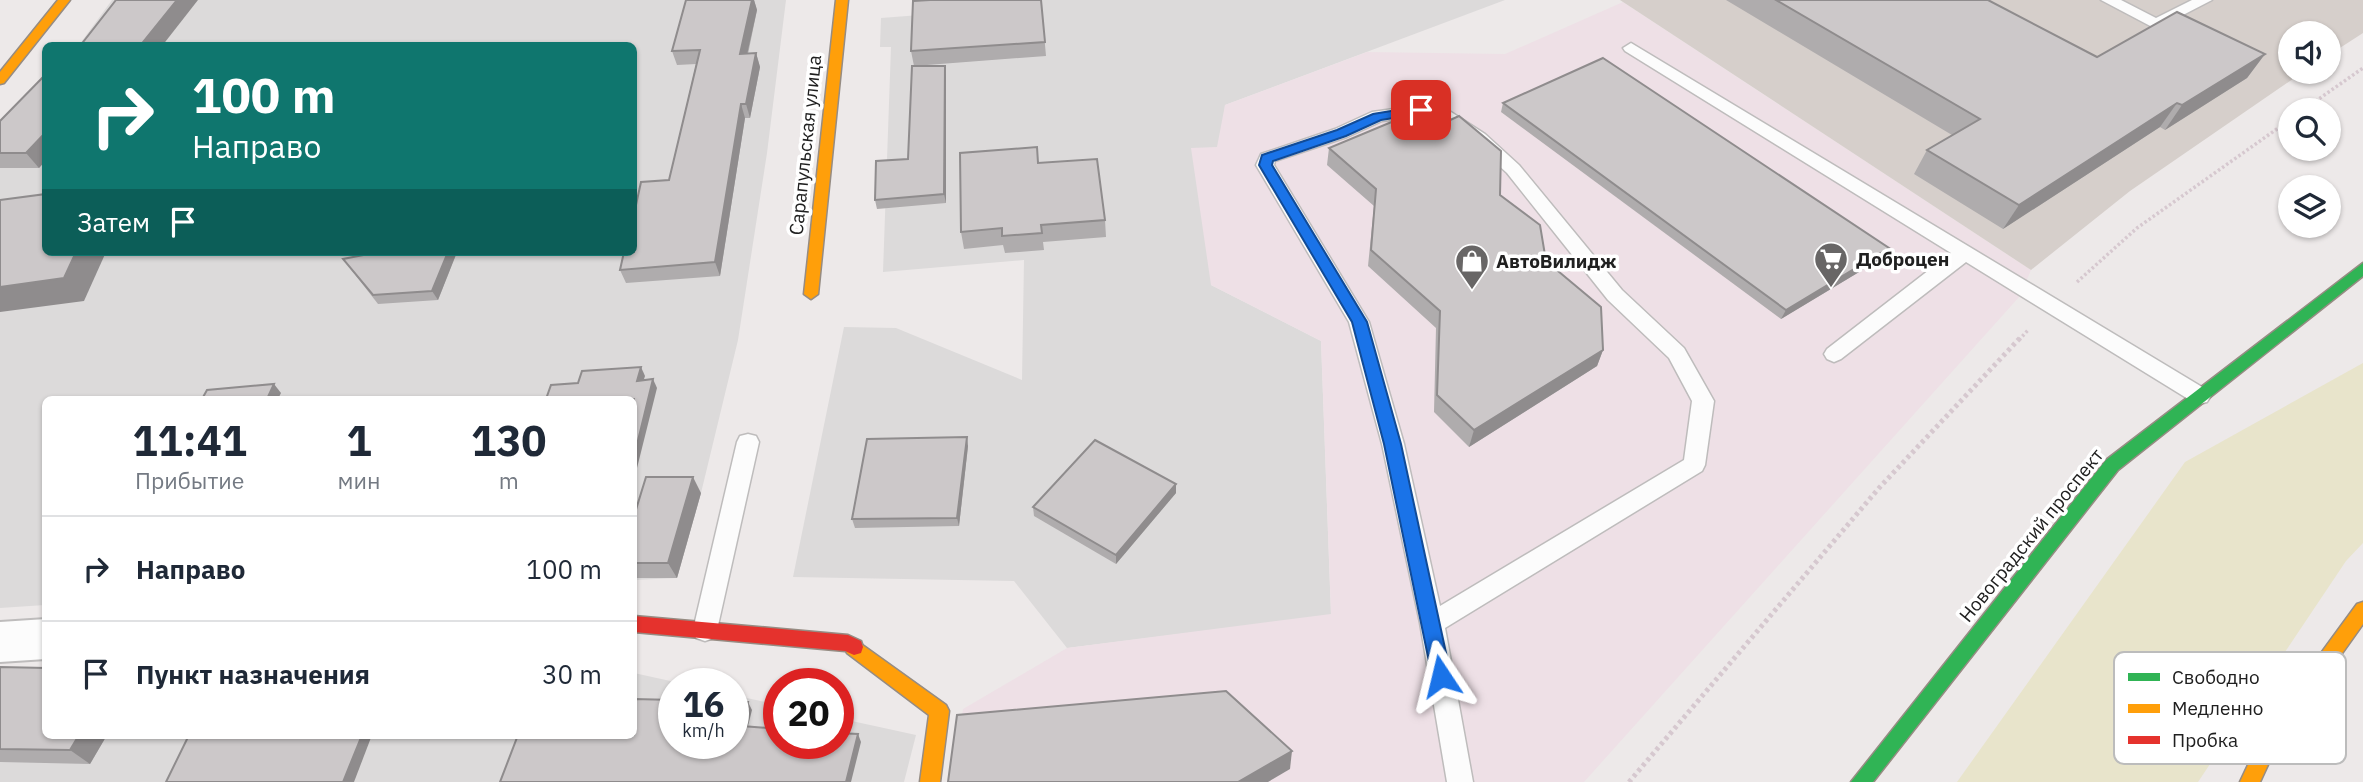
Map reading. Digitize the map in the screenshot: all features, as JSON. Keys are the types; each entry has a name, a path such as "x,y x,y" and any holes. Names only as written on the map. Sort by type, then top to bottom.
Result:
{"main road":[{"path":"0,80 64,0"},
{"name":"Сарапульская улица","path":"811,294 842,0"},
{"name":"Новоградский проспект","path":"1861,782 2112,465 2363,268"},
{"path":"2333,652 2363,610"},
{"path":"637,624 848,643 939,711 930,782"},
{"path":"2250,782 2258,764"}],"street":[{"path":"0,642 42,639"}],"lane":[{"path":"2109,0 2156,24 2204,0"},
{"path":"1631,48 2200,396"},
{"path":"1432,623 1694,465 1703,401 1678,353 1615,295 1513,169 1479,138 1437,108 1378,116 1341,133 1267,158 1265,165 1359,322 1393,444 1432,623 1460,782"},
{"path":"1833,354 1964,253"},
{"path":"705,630 748,442"}],"path":[{"path":"2320,98 2363,68"},
{"path":"1629,782 1880,488 2051,305 2137,228 2278,128"}],"shaded area":[{"path":"112,0 786,0 767,153 738,340 701,493 677,578 637,580 637,396 42,396 42,605 0,608 0,135 42,87 42,256 637,256 637,42 81,42"},
{"path":"985,0 1505,0 1225,105 1211,285 1321,341 1331,615 1067,648 1014,581 793,577 844,327 896,328 1022,380 1024,260 883,272 891,47 880,47 881,18 985,10"},
{"path":"1620,0 2363,0 2363,33 2341,47 2341,21 2278,21 2278,84 2286,84 2130,191 2031,270"},
{"path":"1623,2 2031,270 2020,296 1584,782 953,782 963,709 1067,648 1331,614 1321,341 1211,285 1191,148 1217,147 1225,105 1367,52 1505,54"},
{"path":"2363,363 2363,543 2346,561 2285,652 2114,652 2114,764 2210,764 2198,782 1957,782 2185,462"},
{"path":"637,674 658,678 658,759 749,759 749,698 763,702 763,759 854,759 854,721 916,735 904,782 0,782 0,682 42,730 42,739 637,739"}],"building":[{"path":"116,0 177,0 143,42 83,42"},
{"path":"686,0 752,0 740,54 756,53 746,104 741,104 715,262 620,270 623,256 637,256 637,200 641,182 669,180 700,50 672,51"},
{"path":"1041,0 1045,42 911,51 913,1"},
{"path":"1776,0 1988,0 2097,57 2177,12 2265,54 2182,105 2177,103 2019,205 1927,150 1980,119"},
{"path":"1603,58 1889,248 1786,310 1503,103"},
{"path":"912,66 945,66 944,194 875,200 876,161 908,159"},
{"path":"42,78 42,136 26,153 0,153 0,121"},
{"path":"1430,106 1448,121 1459,116 1501,151 1500,195 1540,225 1546,261 1601,307 1603,350 1474,430 1437,395 1440,311 1371,250 1376,189 1329,148"},
{"path":"1037,147 1038,163 1097,159 1105,220 1041,225 1042,233 1002,236 1002,228 961,232 960,153"},
{"path":"42,195 42,256 74,256 64,278 0,287 0,200"},
{"path":"358,256 446,256 432,291 373,295 343,259"},
{"path":"641,367 637,381 653,379 637,445 637,396 547,396 551,385 578,383 582,371"},
{"path":"274,384 268,396 204,396 207,390"},
{"path":"967,437 957,518 852,519 867,439"},
{"path":"1095,440 1176,484 1116,555 1033,507"},
{"path":"646,477 693,477 668,563 637,563 637,506"},
{"path":"0,667 42,668 42,739 77,739 70,750 0,749"},
{"path":"1226,691 1292,751 1238,782 948,782 957,715"},
{"path":"637,699 658,700 658,759 749,759 749,727 763,728 763,759 852,759 846,782 500,782 516,739 637,739"},
{"path":"854,734 858,734 854,750"},
{"path":"187,739 360,739 343,782 166,782"}],"traffic: fast":[{"path":"1861,782 2112,465 2363,268"}],"traffic: slow":[{"path":"0,80 64,0"},
{"path":"811,294 842,0"},
{"path":"2333,652 2363,610"},
{"path":"854,647 939,711 930,782"},
{"path":"2250,782 2258,764"}],"traffic: jam":[{"path":"637,624 848,643 854,647"}],"place":[{"name":"Доброцен","path":"1831,289"},
{"name":"АвтоВилидж","path":"1472,291"}],"route":[{"path":"1421,110 1378,116 1341,133 1267,158 1265,165 1359,322 1393,444 1441,676"}]}
